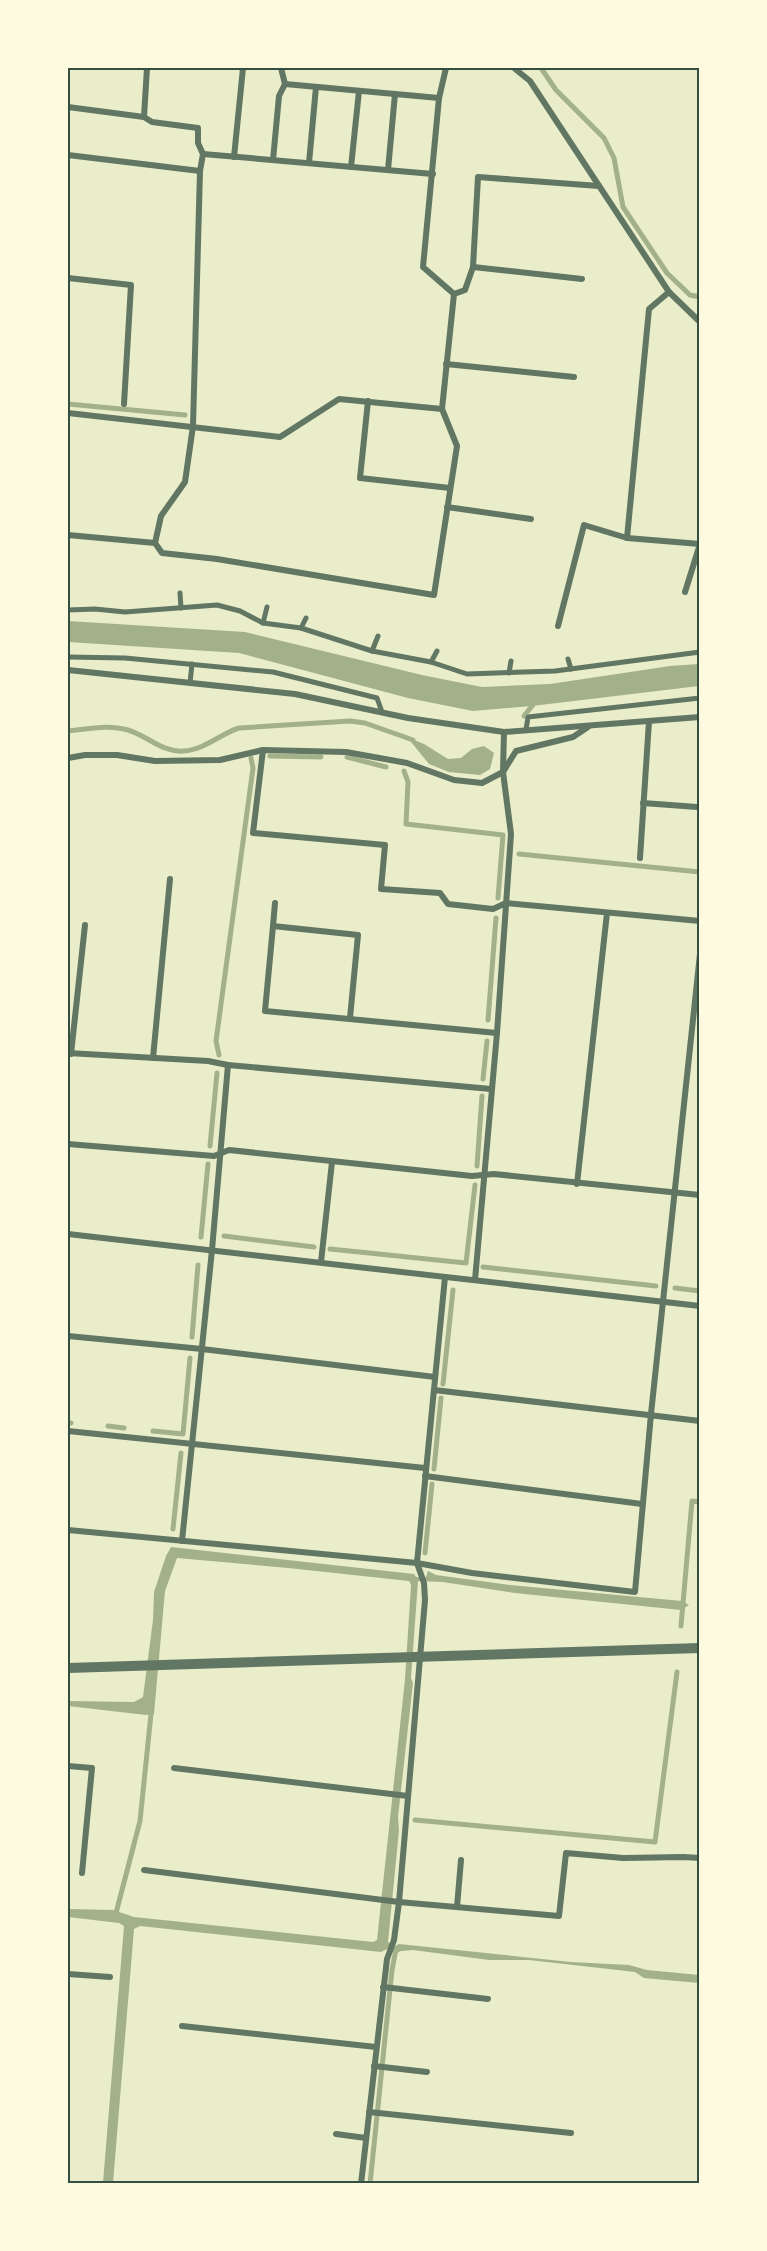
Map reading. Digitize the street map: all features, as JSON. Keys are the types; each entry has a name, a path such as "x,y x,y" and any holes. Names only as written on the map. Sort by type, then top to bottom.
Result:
{"street":[{"path":"144,117 147,68"},
{"path":"234,157 243,68"},
{"path":"273,160 279,96 285,84 281,68"},
{"path":"446,68 439,98 423,267 454,294"},
{"path":"514,68 530,81 669,292 699,322"},
{"path":"285,84 439,98"},
{"path":"309,163 316,87"},
{"path":"351,167 359,91"},
{"path":"388,170 395,94"},
{"path":"68,107 144,117 152,122 198,128 198,143 203,154 200,171 193,426 184,482 161,516 155,543 162,553 435,595 457,446 442,409 454,294"},
{"path":"203,154 433,174"},
{"path":"68,155 200,171"},
{"path":"454,294 465,290 473,267 478,177 599,186"},
{"path":"473,267 582,279"},
{"path":"68,278 131,285 124,404"},
{"path":"627,537 649,309 669,292"},
{"path":"446,364 574,377"},
{"path":"68,413 280,437 339,399 442,409"},
{"path":"368,401 360,477 450,488"},
{"path":"447,507 531,519"},
{"path":"558,626 584,525 627,537 699,544 685,592"},
{"path":"68,535 155,543"},
{"path":"180,593 181,608"},
{"path":"68,609 125,612 217,605 240,611 263,623 301,628 372,651 431,662 467,674 571,669 699,652"},
{"path":"263,623 267,607"},
{"path":"301,628 306,618"},
{"path":"372,651 378,636"},
{"path":"431,662 437,651"},
{"path":"68,657 125,658 273,672 377,698 382,712"},
{"path":"568,659 571,669"},
{"path":"509,673 511,661"},
{"path":"190,683 192,664"},
{"path":"68,670 296,694 382,712 504,732 699,717"},
{"path":"526,730 528,717 699,698"},
{"path":"640,858 649,721"},
{"path":"68,758 85,754 154,760 220,760 263,750 346,752 407,763 454,780 482,783 503,772 516,752 573,737 590,726"},
{"path":"475,1280 511,834 503,772 504,732"},
{"path":"263,750 253,833 385,845 381,889 440,893 448,904 493,909 506,903 699,921"},
{"path":"644,803 697,807"},
{"path":"153,1058 170,879"},
{"path":"275,903 265,1011 496,1033"},
{"path":"577,1184 607,913"},
{"path":"85,925 69,1054 208,1062 491,1089"},
{"path":"273,926 358,935 350,1018"},
{"path":"68,1530 417,1563 472,1573 634,1592 699,954"},
{"path":"182,1541 212,1250 228,1065"},
{"path":"68,1144 214,1156 229,1150 472,1176 494,1174 699,1195"},
{"path":"321,1262 332,1162"},
{"path":"68,1234 699,1306"},
{"path":"360,2184 383,1987 387,1959 394,1940 399,1902 421,1658 424,1584 417,1563 445,1277"},
{"path":"68,1336 202,1349 435,1377"},
{"path":"434,1390 699,1420"},
{"path":"68,1431 425,1468"},
{"path":"424,1476 642,1504"},
{"path":"68,1668 699,1648"},
{"path":"68,1766 92,1768 82,1873"},
{"path":"174,1768 408,1796"},
{"path":"144,1869 399,1902 559,1916 566,1853 622,1858 699,1858"},
{"path":"457,1907 461,1860"},
{"path":"68,1974 110,1977"},
{"path":"383,1987 488,1999"},
{"path":"182,2026 376,2047"},
{"path":"374,2066 427,2072"},
{"path":"369,2112 571,2133"},
{"path":"336,2134 366,2138"}],"shaded area":[{"path":"68,621 245,632 422,675 482,687 550,684 670,666 699,664 699,686 473,711 408,698 239,653 68,642"},
{"path":"407,737 424,744 448,759 461,758 472,749 484,746 494,753 490,769 480,775 449,772 429,764"},
{"path":"171,1547 414,1574 416,1577 426,1577 428,1571 436,1575 510,1585 682,1601 689,1605 681,1610 418,1581 411,1678 413,1683 398,1817 399,1830 388,1942 395,1946 399,1944 571,1962 629,1965 647,1970 699,1975 699,1983 644,1978 635,1972 529,1960 489,1960 413,1950 397,1953 387,1949 381,1952 140,1926 134,1929 113,2183 103,2183 124,1926 119,1923 68,1917 68,1909 113,1910 134,1917 373,1942 377,1940 405,1679 411,1585 409,1581 177,1558 165,1591 154,1714 68,1706 68,1701 134,1702 143,1697 153,1620 154,1592"}],"waterway":[{"path":"541,68 556,90 604,138 614,158 623,207 667,273 690,295 700,297"},
{"path":"68,404 185,415"},
{"path":"524,716 536,701"},
{"path":"68,731 103,727 124,729 168,749 184,751 198,748 239,728 350,721 365,723 413,740"},
{"path":"270,756 321,757"},
{"path":"347,757 386,767"},
{"path":"219,1055 216,1041 253,768 251,758"},
{"path":"404,771 408,782 406,824 503,835 498,898"},
{"path":"519,854 700,872"},
{"path":"488,1020 496,918"},
{"path":"483,1079 487,1041"},
{"path":"210,1146 217,1073"},
{"path":"477,1166 482,1096"},
{"path":"201,1237 208,1164"},
{"path":"330,1249 466,1263 475,1185"},
{"path":"224,1236 314,1247"},
{"path":"192,1337 198,1265"},
{"path":"483,1267 656,1286"},
{"path":"675,1288 700,1291"},
{"path":"443,1384 453,1290"},
{"path":"153,1431 183,1434 190,1358"},
{"path":"434,1469 441,1398"},
{"path":"108,1426 124,1428"},
{"path":"173,1529 181,1453"},
{"path":"425,1553 432,1484"},
{"path":"681,1626 692,1501 700,1502"},
{"path":"415,1820 655,1842 677,1672"},
{"path":"115,1917 140,1821 150,1709"},
{"path":"370,2184 396,1949"}]}
